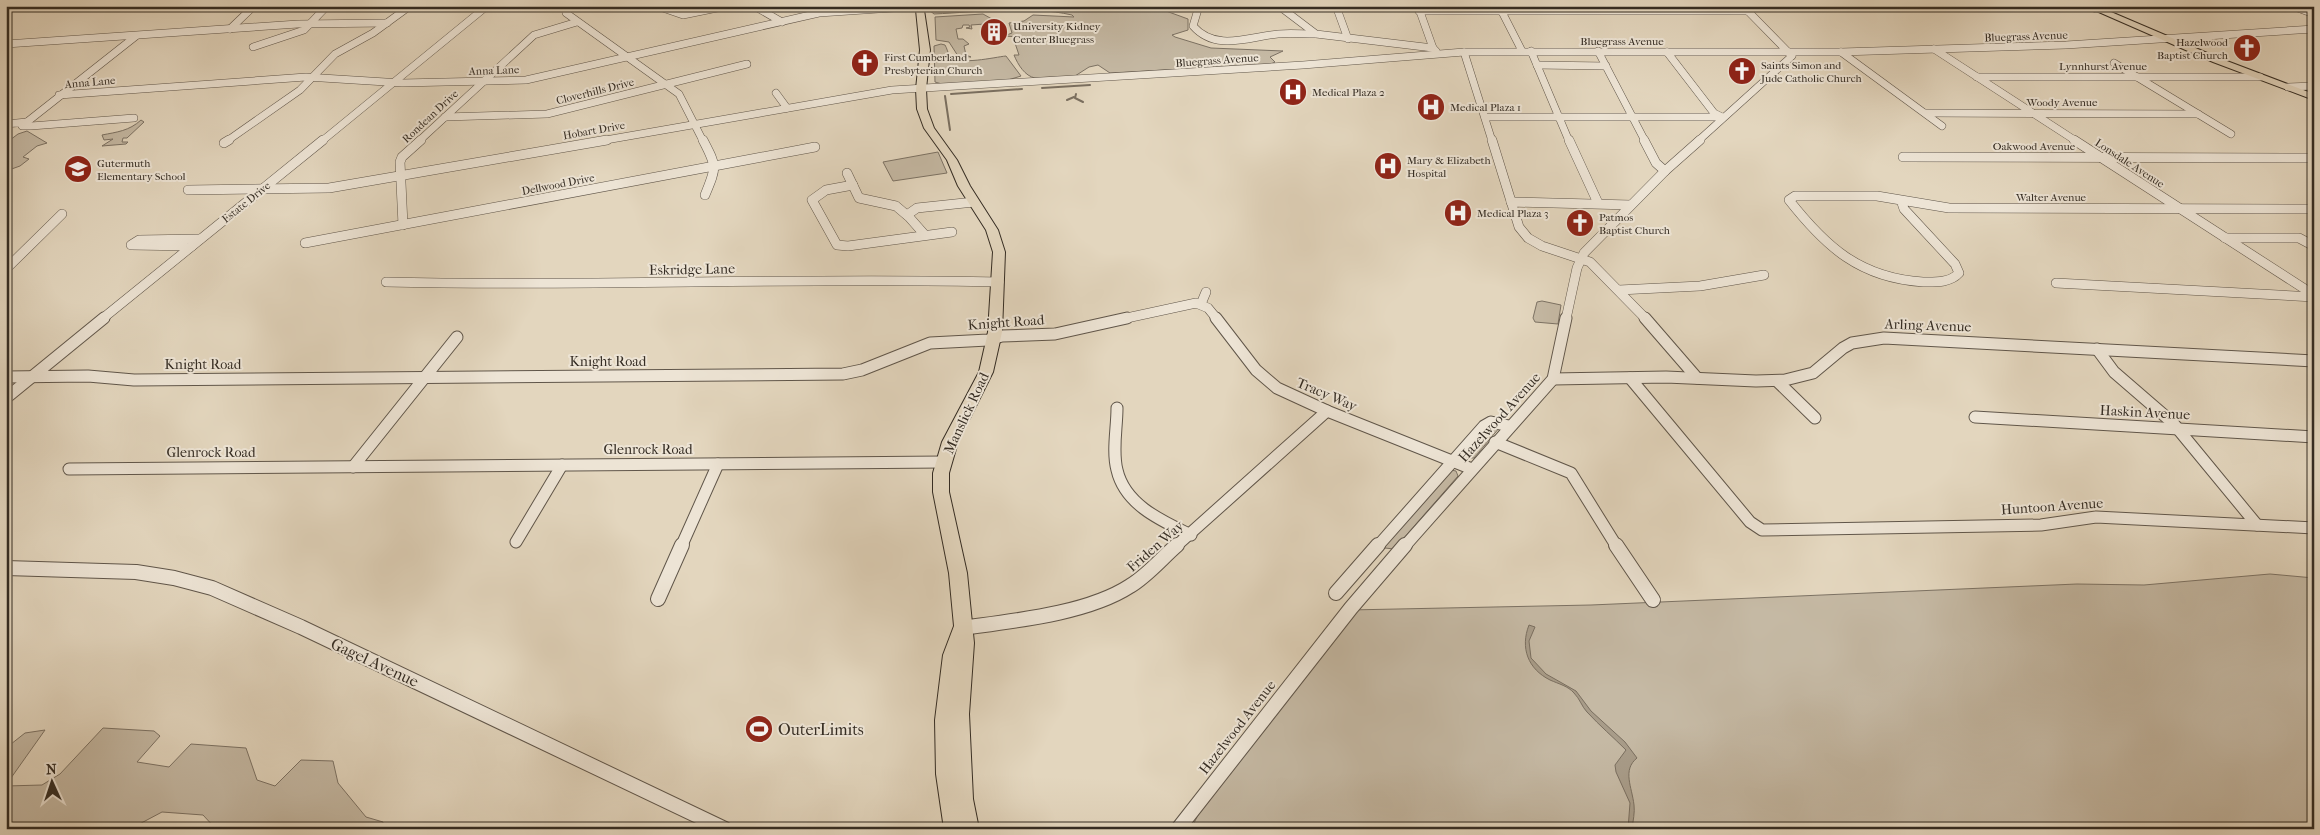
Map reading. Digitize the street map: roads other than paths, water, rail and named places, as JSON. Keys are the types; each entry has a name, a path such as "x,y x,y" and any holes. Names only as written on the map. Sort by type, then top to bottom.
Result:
{"main road":[{"name":"Manslick Road","path":"923,6 926,10 930,45 922,109 941,147 946,150 997,241 999,282 994,338 981,385 950,442 944,462 941,492 958,573 962,628 953,645 943,717 943,749 959,821"},
{"path":"2093,8 2165,39 2314,97"}],"street":[{"path":"230,29 254,6"},
{"path":"253,47 297,33 311,24 327,6"},
{"path":"224,143 300,90 315,77 335,54 387,23 410,6"},
{"name":"Estate Drive","path":"6,398 487,6"},
{"path":"566,6 564,11 577,22 680,96 715,166 705,196"},
{"path":"656,6 676,16 727,6"},
{"path":"754,6 782,22"},
{"name":"Anna Lane","path":"59,96 315,77 394,82 483,82 534,79 835,11 923,6"},
{"path":"1199,6 1193,26 1199,34 1211,39 1239,42 1281,34 1316,34 1436,51"},
{"path":"1279,6 1316,34"},
{"path":"1336,6 1348,39"},
{"path":"1702,6 1706,12"},
{"path":"2093,8 2142,6"},
{"path":"2292,6 2314,14"},
{"path":"1436,51 1418,9 1664,9 1706,12 1746,9 1790,52"},
{"path":"1500,9 1522,51"},
{"name":"Rondean Drive","path":"403,225 400,176 402,157 534,35 577,22"},
{"path":"6,44 311,24 387,23"},
{"name":"Bluegrass Avenue","path":"926,88 1303,65 1436,51 1841,52 2073,45 2314,29"},
{"path":"134,118 22,126 128,39 137,35"},
{"name":"Lonsdale Avenue","path":"1934,49 2314,296"},
{"path":"1531,51 1587,183 1598,203"},
{"path":"1598,51 1634,117 1656,163 1665,171"},
{"path":"1464,52 1518,226 1528,238 1552,250 1590,262 1658,332 1697,378"},
{"path":"1667,52 1714,113 1722,117"},
{"name":"Hazelwood Avenue","path":"1178,829 1325,640 1495,442 1552,379 1581,259 1665,171 1722,117 1784,64 1792,56 1790,52"},
{"path":"1841,52 1942,126"},
{"path":"2114,63 2231,134"},
{"name":"Cloverhills Drive","path":"445,117 547,114 747,64"},
{"path":"1537,65 1606,66"},
{"name":"Lynnhurst Avenue","path":"1977,77 2260,77"},
{"path":"2288,88 2314,86"},
{"name":"Hobart Drive","path":"188,190 321,189 880,92 926,88"},
{"path":"776,93 787,108"},
{"name":"Woody Avenue","path":"1926,113 2198,114"},
{"path":"1485,117 1722,117"},
{"path":"6,124 27,122"},
{"name":"Dellwood Drive","path":"305,243 815,147"},
{"name":"Oakwood Avenue","path":"1904,157 2314,158"},
{"path":"847,173 859,198 872,203 893,205 907,215 924,234"},
{"path":"852,185 826,189 819,192 812,200 837,244 848,246 924,234 952,232"},
{"name":"Walter Avenue","path":"1901,200 1904,209 1959,269 1958,275 1953,278 1928,282 1892,279 1868,270 1820,238 1789,200 1795,196 1855,196 1901,200 1949,208 2314,209"},
{"path":"907,215 923,207 974,202"},
{"path":"1511,202 1631,205"},
{"path":"6,269 62,214"},
{"path":"2225,238 2299,238 2314,246"},
{"path":"139,240 196,243 131,245 139,240"},
{"path":"1619,290 1700,286 1764,275"},
{"name":"Eskridge Lane","path":"386,282 503,285 914,280 999,282"},
{"path":"2056,283 2314,296"},
{"path":"1201,304 1206,292"},
{"name":"Knight Road","path":"6,377 88,376 126,380 843,374 862,370 930,343 1055,334 1187,304 1201,304"},
{"name":"Tracy Way","path":"1201,304 1208,308 1268,382 1293,397 1472,469"},
{"path":"353,466 457,337"},
{"name":"Arling Avenue","path":"1552,379 1697,378 1776,381 1803,378 1816,373 1847,346 1871,339 1904,338 2314,361"},
{"path":"2097,349 2114,372 2176,428 2257,524"},
{"name":"Huntoon Avenue","path":"1630,378 1750,522 1762,530 2041,525 2096,517 2314,528"},
{"path":"1776,381 1815,418"},
{"path":"1117,408 1117,465 1123,486 1141,506 1191,535"},
{"name":"Friden Way","path":"962,628 1002,623 1110,597 1143,578 1327,411"},
{"name":"Haskin Avenue","path":"1975,417 2314,437"},
{"path":"1336,593 1486,425 1491,422 1509,426"},
{"path":"1495,442 1571,474 1602,526 1653,600"},
{"name":"Glenrock Road","path":"69,468 944,462"},
{"path":"658,600 718,464"},
{"path":"516,542 562,465"},
{"path":"1376,548 1396,556"},
{"name":"Gagel Avenue","path":"6,568 136,572 174,578 212,588 302,627 725,829"}],"waterway":[{"path":"1042,88 1090,85"},
{"path":"951,94 1022,89"},
{"path":"1076,94 1075,98 1083,102"},
{"path":"945,96 950,130"},
{"path":"1067,100 1074,97"}],"place":[{"name":"University Kidney Center Bluegrass","path":"994,32"},
{"name":"Hazelwood Baptist Church","path":"2247,48"},
{"name":"First Cumberland Presbyterian Church","path":"865,63"},
{"name":"Saints Simon and Jude Catholic Church","path":"1742,71"},
{"name":"Medical Plaza 2","path":"1293,92"},
{"name":"Medical Plaza 1","path":"1431,107"},
{"name":"Mary & Elizabeth Hospital","path":"1388,166"},
{"name":"Gutermuth Elementary School","path":"78,169"},
{"name":"Medical Plaza 3","path":"1458,213"},
{"name":"Patmos Baptist Church","path":"1580,223"},
{"name":"OuterLimits","path":"759,729"}]}
